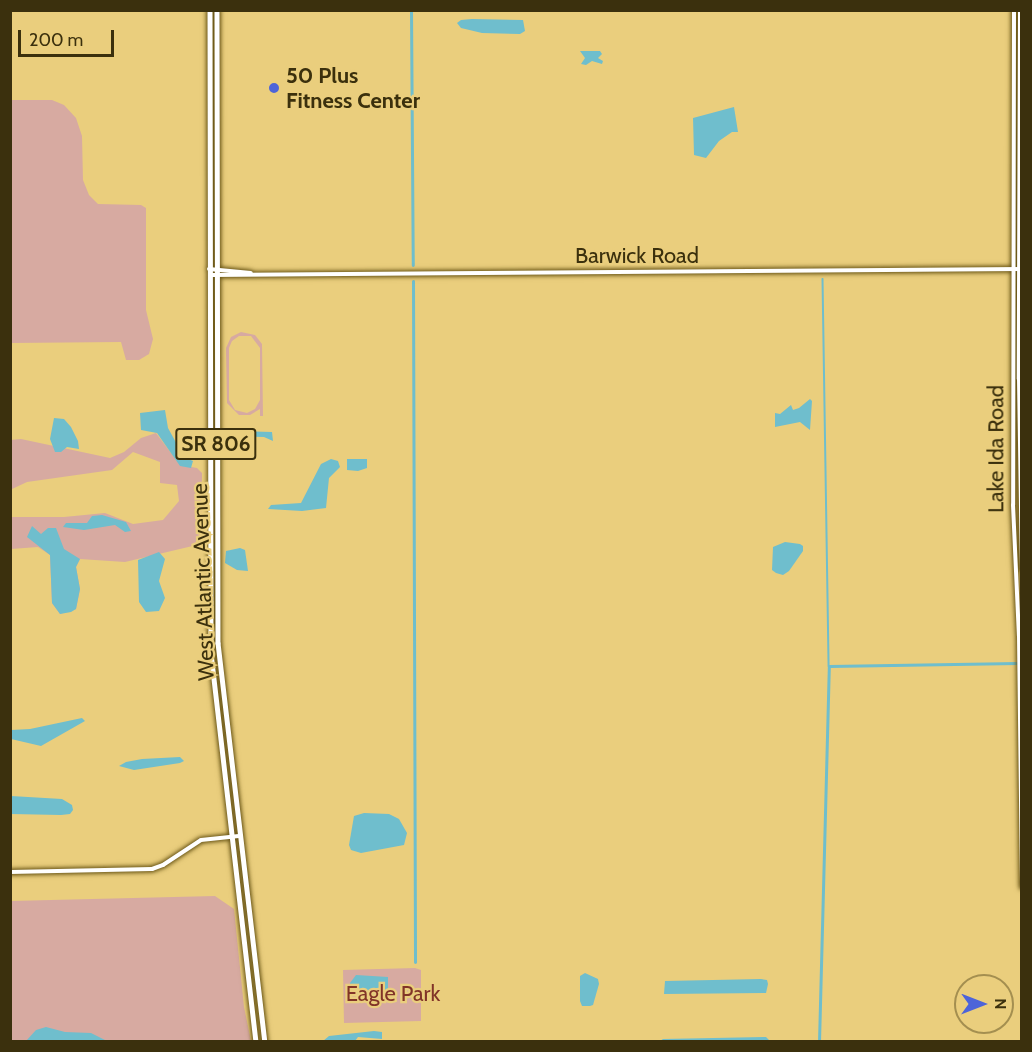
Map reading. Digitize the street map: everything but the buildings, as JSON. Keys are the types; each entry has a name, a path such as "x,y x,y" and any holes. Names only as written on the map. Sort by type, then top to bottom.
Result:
{"main road":[{"name":"West Atlantic Avenue","path":"210,10 210,636 256,1041"},
{"name":"West Atlantic Avenue","path":"217,10 217,626 227,733 265,1041"},
{"path":"209,139 216,152"},
{"path":"209,149 216,161"},
{"path":"220,734 227,733"},
{"path":"246,956 255,970"}],"street":[{"name":"Lake Ida Road","path":"1014,10 1013,506 1019,657 1022,887"},
{"name":"Lake Ida Road","path":"1020,10 1022,568"},
{"name":"Barwick Road","path":"209,269 216,273"},
{"name":"Barwick Road","path":"209,275 246,270 252,273 1020,269"},
{"path":"10,872 152,869 163,865 194,842 208,838 239,836"}],"green space":[{"path":"11,100 52,100 64,105 76,118 82,136 83,180 89,195 98,204 141,205 146,208 146,310 153,339 149,354 139,360 126,360 121,342 11,343"},
{"path":"241,332 255,335 262,344 263,416 260,416 260,409 250,415 239,415 227,403 226,348 231,337","holes":["239,336 251,336 260,348 260,400 255,409 247,413 235,410 229,400 229,348 232,341"]},
{"path":"156,433 180,465 197,468 202,473 201,544 125,562 80,559 76,567 80,589 76,609 60,614 52,603 50,555 38,547 11,549 10,440 21,439 110,458 124,452 141,438","holes":["133,452 160,462 160,483 177,485 179,501 163,520 133,524 105,513 64,517 12,517 12,489 27,482 112,470"]},
{"path":"215,896 234,909 244,1007 251,1041 11,1042 10,901"},
{"name":"Eagle Park","path":"415,968 421,970 421,1021 344,1023 343,970"}],"water":[{"path":"461,20 523,20 525,31 520,34 482,33 461,28 457,23"},
{"path":"580,51 600,51 602,54 598,58 603,61 602,64 592,61 586,65 581,64 585,58"},
{"path":"734,107 738,132 732,132 719,141 706,158 694,155 693,118"},
{"path":"810,399 812,401 810,430 800,422 775,427 775,413 780,414 791,405 793,410 799,408"},
{"path":"165,410 168,428 184,457 193,461 191,468 180,466 157,433 141,430 140,413"},
{"path":"54,418 64,419 71,427 79,449 67,447 61,452 55,452 50,439"},
{"path":"229,432 272,432 273,441 264,437 230,436"},
{"path":"331,459 338,461 340,467 329,478 326,508 302,511 268,509 271,505 301,503 321,464"},
{"path":"347,459 367,459 367,468 358,471 347,470"},
{"path":"102,515 126,522 131,531 125,532 115,525 84,530 63,527 66,523 87,523 92,516"},
{"path":"32,526 41,534 48,528 56,528 64,549 80,559 76,567 80,589 76,609 71,612 60,614 52,603 50,555 27,537"},
{"path":"785,542 800,544 803,546 803,551 789,571 783,575 772,570 773,547"},
{"path":"240,548 245,550 248,571 237,570 225,563 226,551"},
{"path":"159,552 165,559 159,581 165,598 159,611 146,612 139,602 138,560"},
{"path":"82,718 85,721 41,746 11,739 11,730 30,729"},
{"path":"180,757 184,761 180,763 134,770 119,766 142,759"},
{"path":"11,796 62,799 72,805 73,810 70,814 61,815 11,814"},
{"path":"364,813 389,814 399,819 407,833 404,845 361,853 351,850 349,845 354,816"},
{"path":"585,973 598,979 599,984 593,1005 590,1006 582,1006 580,1001 580,976"},
{"path":"356,975 388,977 388,1001 373,995 350,995 350,983"},
{"path":"767,980 766,993 664,994 665,981"},
{"path":"46,1027 65,1032 91,1033 107,1041 26,1041 36,1030"},
{"path":"382,1032 382,1039 358,1037 355,1041 323,1041 329,1036"},
{"path":"766,1037 770,1041 660,1041 663,1039"}],"waterway":[{"path":"411,10 413,265"},
{"path":"823,279 829,666"},
{"path":"413,281 415,962"},
{"path":"819,1042 829,666 1022,663"}],"place":[{"name":"50 Plus Fitness Center","path":"274,88"}]}
